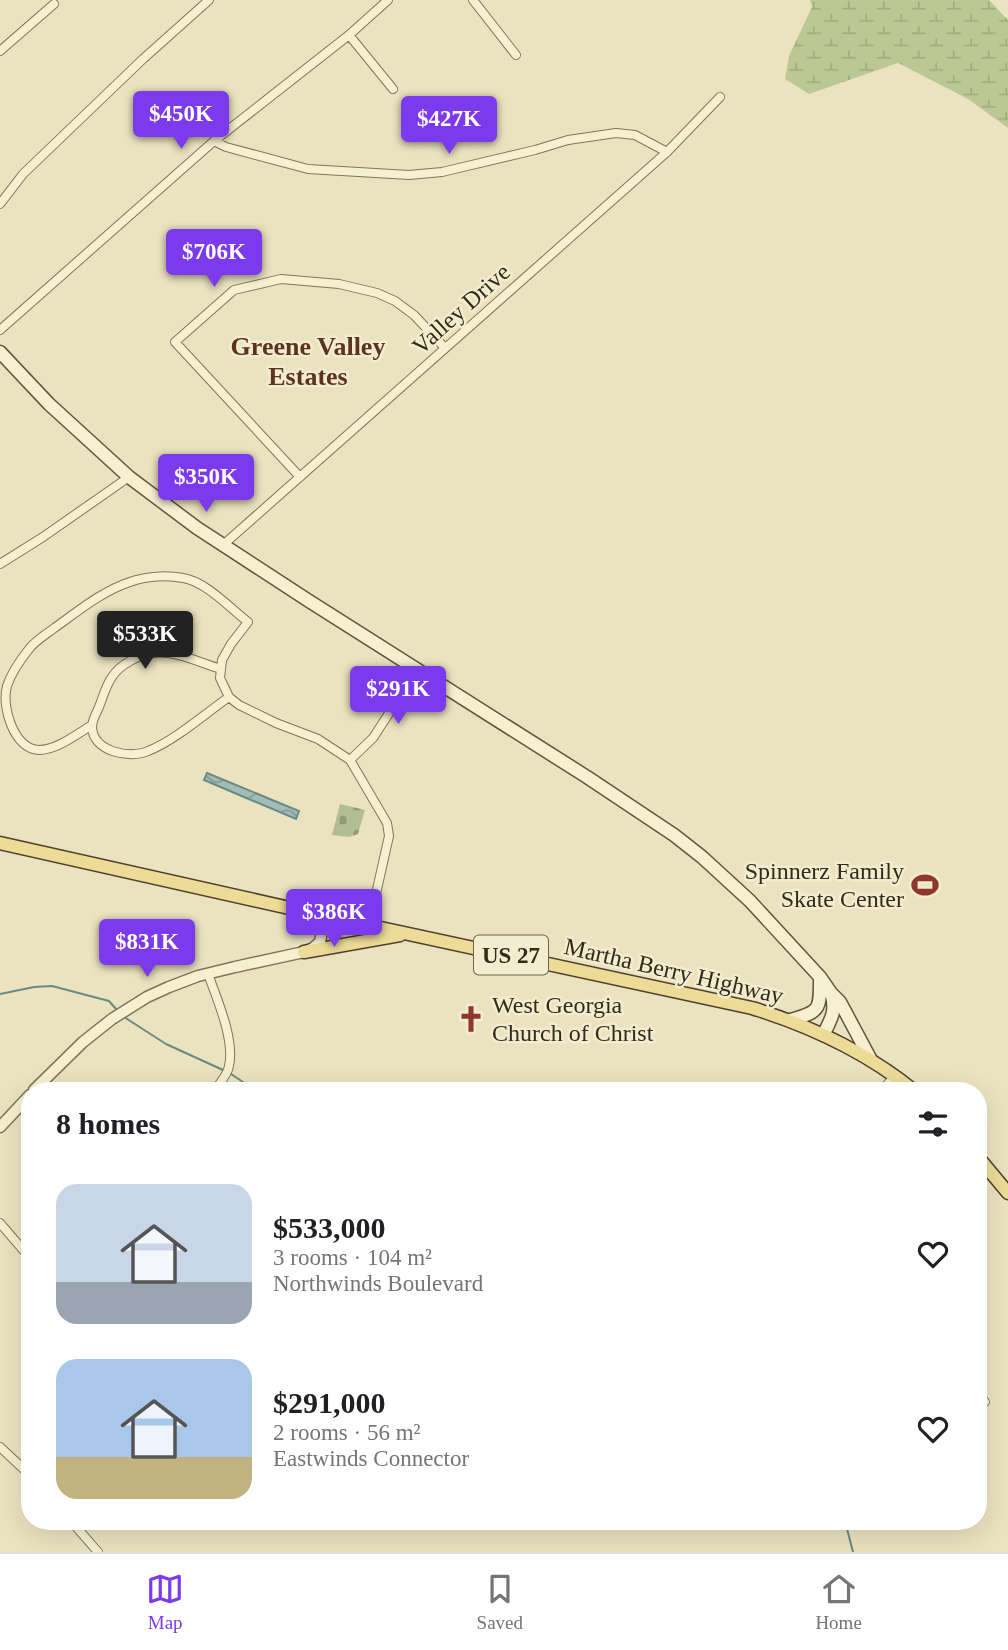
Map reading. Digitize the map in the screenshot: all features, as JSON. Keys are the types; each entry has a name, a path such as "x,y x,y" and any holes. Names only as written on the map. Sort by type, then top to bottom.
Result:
{"main road":[{"path":"0,352 49,404 130,477 179,515 674,835 702,857 750,901 820,978 871,1060"},
{"name":"Martha Berry Highway","path":"0,843 731,1003 790,1020 823,1035 871,1060 903,1082"},
{"path":"304,952 407,933"},
{"path":"790,1020 809,1015 817,1009 820,1000 820,978"},
{"path":"823,1035 831,1019 835,1000"},
{"path":"987,1168 1008,1193"}],"street":[{"path":"2,196 143,59 209,0"},
{"path":"0,330 214,141 349,35 388,0"},
{"path":"473,0 516,55"},
{"path":"0,51 54,4"},
{"path":"349,35 393,89"},
{"name":"Valley Drive","path":"223,545 667,152 720,97"},
{"path":"214,141 226,147 308,169 408,175 442,172 568,140 616,133 635,135 667,152"},
{"path":"300,477 175,342 234,290 281,279 338,284 377,293 414,314 446,348"},
{"path":"0,564 130,477"},
{"path":"92,725 55,746 39,750 26,746 8,719 6,706 7,687 29,649 112,589 132,581 152,577 185,578 203,586 248,622 231,643 222,660 220,678 229,697 239,705 276,723 318,739 350,760 387,822 389,836 369,925"},
{"path":"221,669 168,653 151,653 134,659 112,677 92,725 94,734 99,742 110,750 122,754 147,752 229,697"},
{"path":"350,760 373,738 418,670"},
{"path":"42,1082 73,1051 128,1008 169,986 313,948 320,942 325,916"},
{"path":"208,974 227,1031 230,1049 229,1068 220,1082"},
{"path":"889,1082 895,1076"},
{"path":"0,1127 21,1105"},
{"path":"0,1223 21,1248"},
{"path":"0,1447 21,1467"},
{"path":"79,1530 98,1552"}],"green space":[{"path":"810,0 989,0 1008,20 1008,128 968,99 898,63 809,94 785,79 789,56 812,7"},
{"path":"340,804 365,810 358,834 349,837 332,835"}],"water":[{"path":"207,773 299,811 296,819 204,780"}],"waterway":[{"path":"0,994 52,986 109,1001 116,1009"},
{"path":"124,1017 166,1044 223,1070"},
{"path":"231,1074 243,1082"},
{"path":"847,1530 853,1552"}],"place":[{"name":"Spinnerz Family Skate Center","path":"925,885"},
{"name":"West Georgia Church of Christ","path":"471,1019"}],"district":[{"name":"Greene Valley Estates","path":"308,361"}]}
